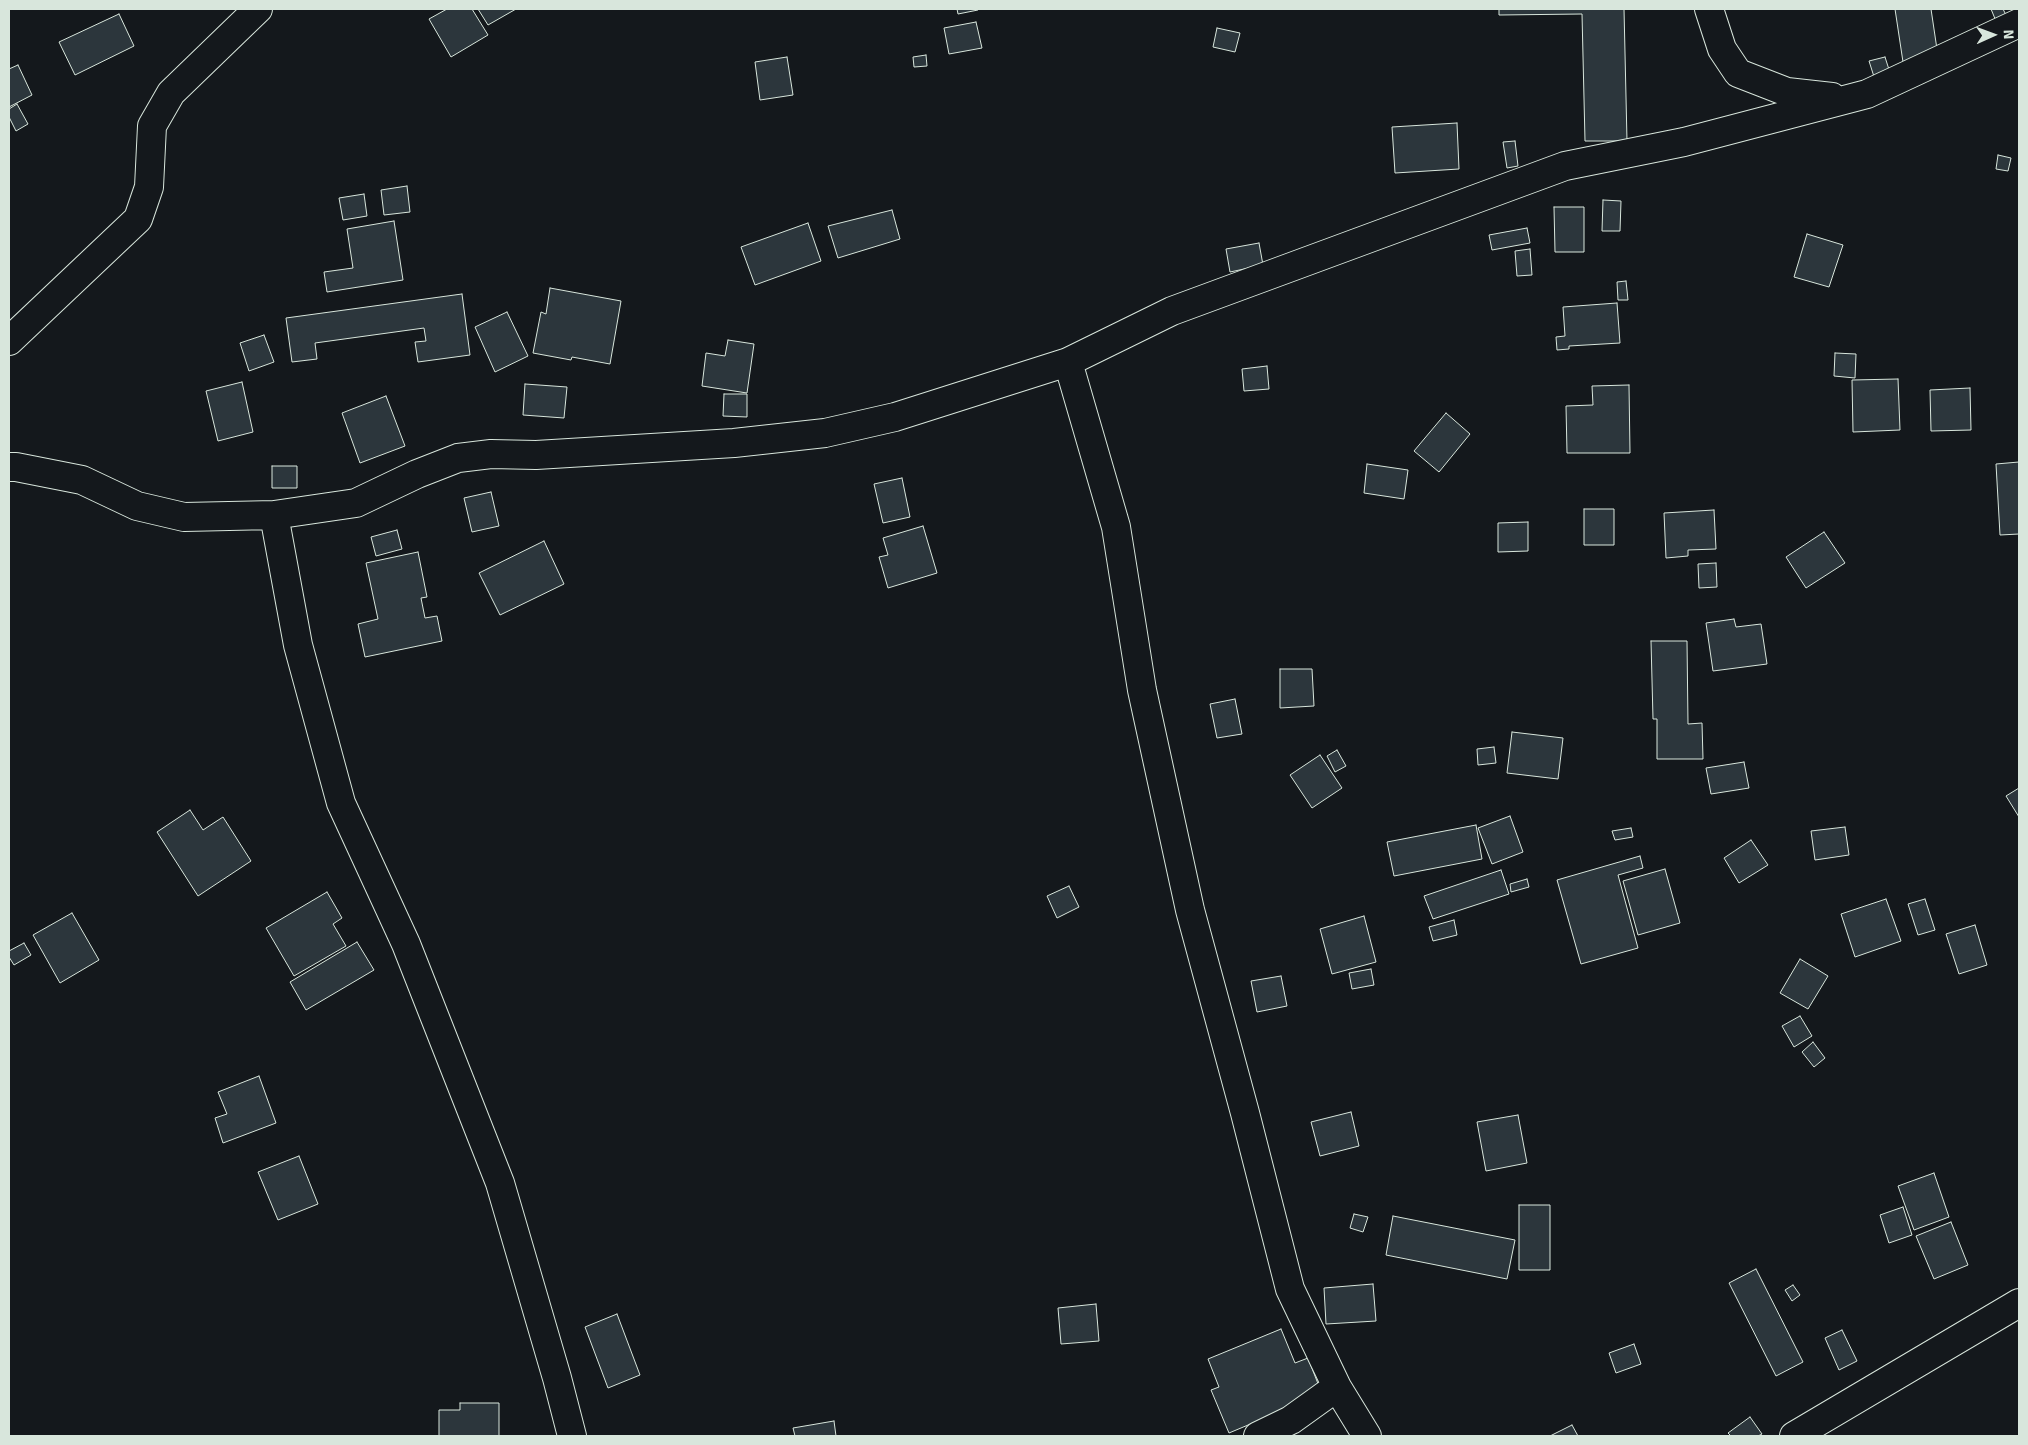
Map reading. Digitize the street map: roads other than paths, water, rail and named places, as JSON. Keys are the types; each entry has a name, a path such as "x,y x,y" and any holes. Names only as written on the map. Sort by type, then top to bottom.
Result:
{"street":[{"path":"9,341 138,219 149,187 152,126 171,93 258,9"},
{"path":"1709,9 1722,49 1738,73 1788,92 1849,99"},
{"path":"9,467 82,480 137,506 184,516 274,515 356,503 418,474 458,458 491,454 536,455 734,443 825,433 903,415 1068,362 1172,311 1565,166 1684,142 1867,94 2019,23"},
{"path":"1068,362 1116,527 1142,690 1190,910 1245,1112 1290,1289 1338,1387 1367,1436"},
{"path":"274,515 298,645 342,803 406,944 500,1183 558,1378 572,1436"},
{"path":"1794,1436 2019,1302"},
{"path":"1258,1436 1291,1420 1338,1387"}]}
